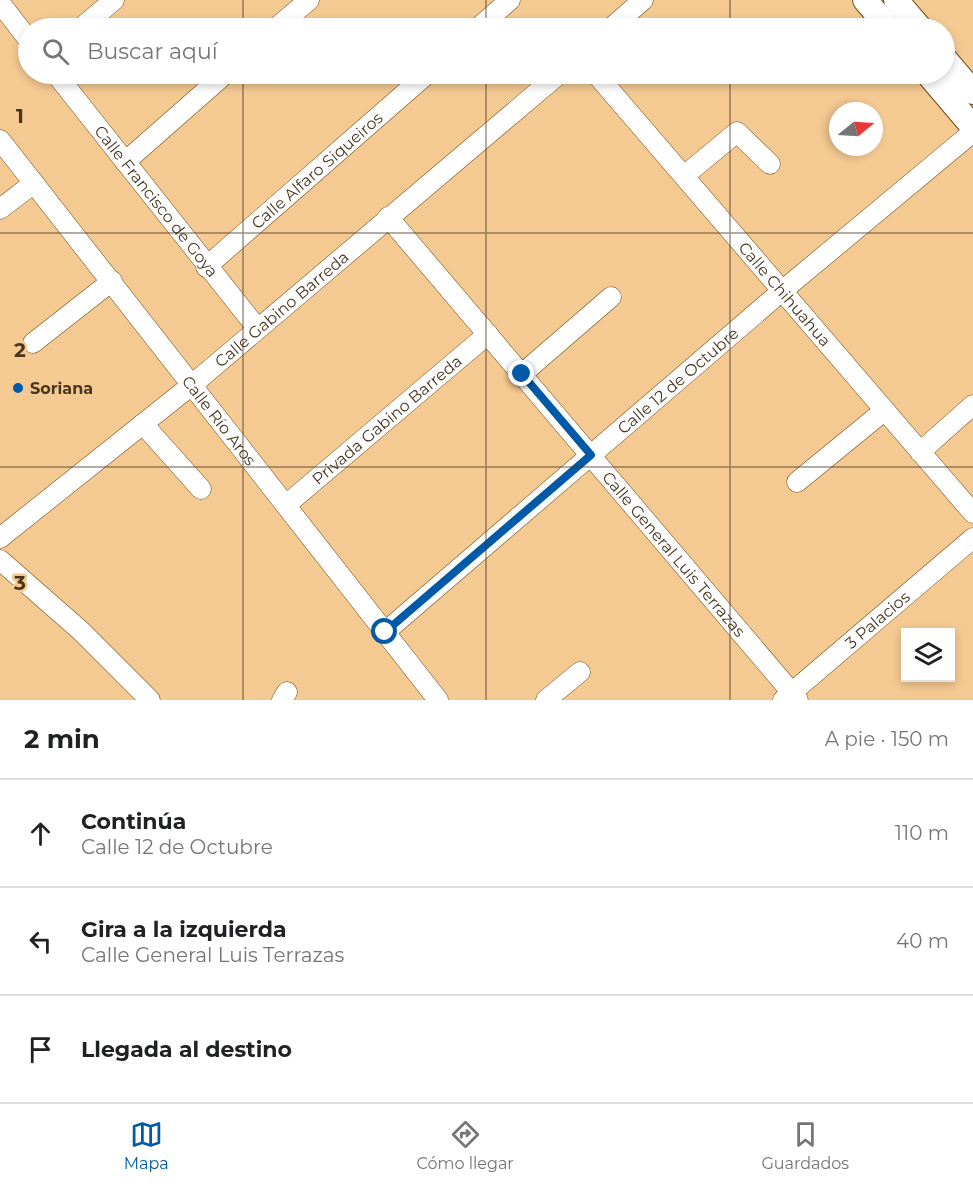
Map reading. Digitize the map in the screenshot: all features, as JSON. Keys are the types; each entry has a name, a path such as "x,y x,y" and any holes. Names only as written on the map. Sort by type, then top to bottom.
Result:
{"main road":[{"path":"865,0 880,18"},
{"path":"897,0 912,18"},
{"path":"955,80 971,114"},
{"path":"939,84 971,114"}],"street":[{"path":"93,18 114,0"},
{"path":"288,18 309,0"},
{"path":"489,18 510,0"},
{"path":"622,18 643,0"},
{"path":"0,3 18,26"},
{"name":"Calle Francisco de Goya","path":"64,84 206,267 257,328"},
{"path":"125,162 214,84"},
{"name":"Calle Alfaro Siqueiros","path":"206,267 416,84"},
{"name":"Calle Gabino Barreda","path":"0,538 193,384 547,84"},
{"name":"Calle Chihuahua","path":"606,84 973,513"},
{"name":"Calle 12 de Octubre","path":"385,632 782,291 971,114"},
{"path":"684,176 737,132 770,164"},
{"name":"Calle Río Aros","path":"0,140 438,700"},
{"path":"0,209 34,183"},
{"name":"Calle General Luis Terrazas","path":"388,217 591,455 791,698"},
{"path":"33,343 112,281"},
{"path":"522,374 611,297"},
{"name":"Privada Gabino Barreda","path":"286,505 488,334"},
{"path":"921,452 973,405"},
{"path":"797,482 885,410"},
{"path":"143,424 201,489"},
{"name":"3 Palacios","path":"791,698 973,538"},
{"path":"0,560 81,631 150,700"},
{"path":"546,700 580,672"}],"place":[{"name":"Soriana","path":"18,388"}],"route":[{"path":"385,632 591,455 522,374"}]}
